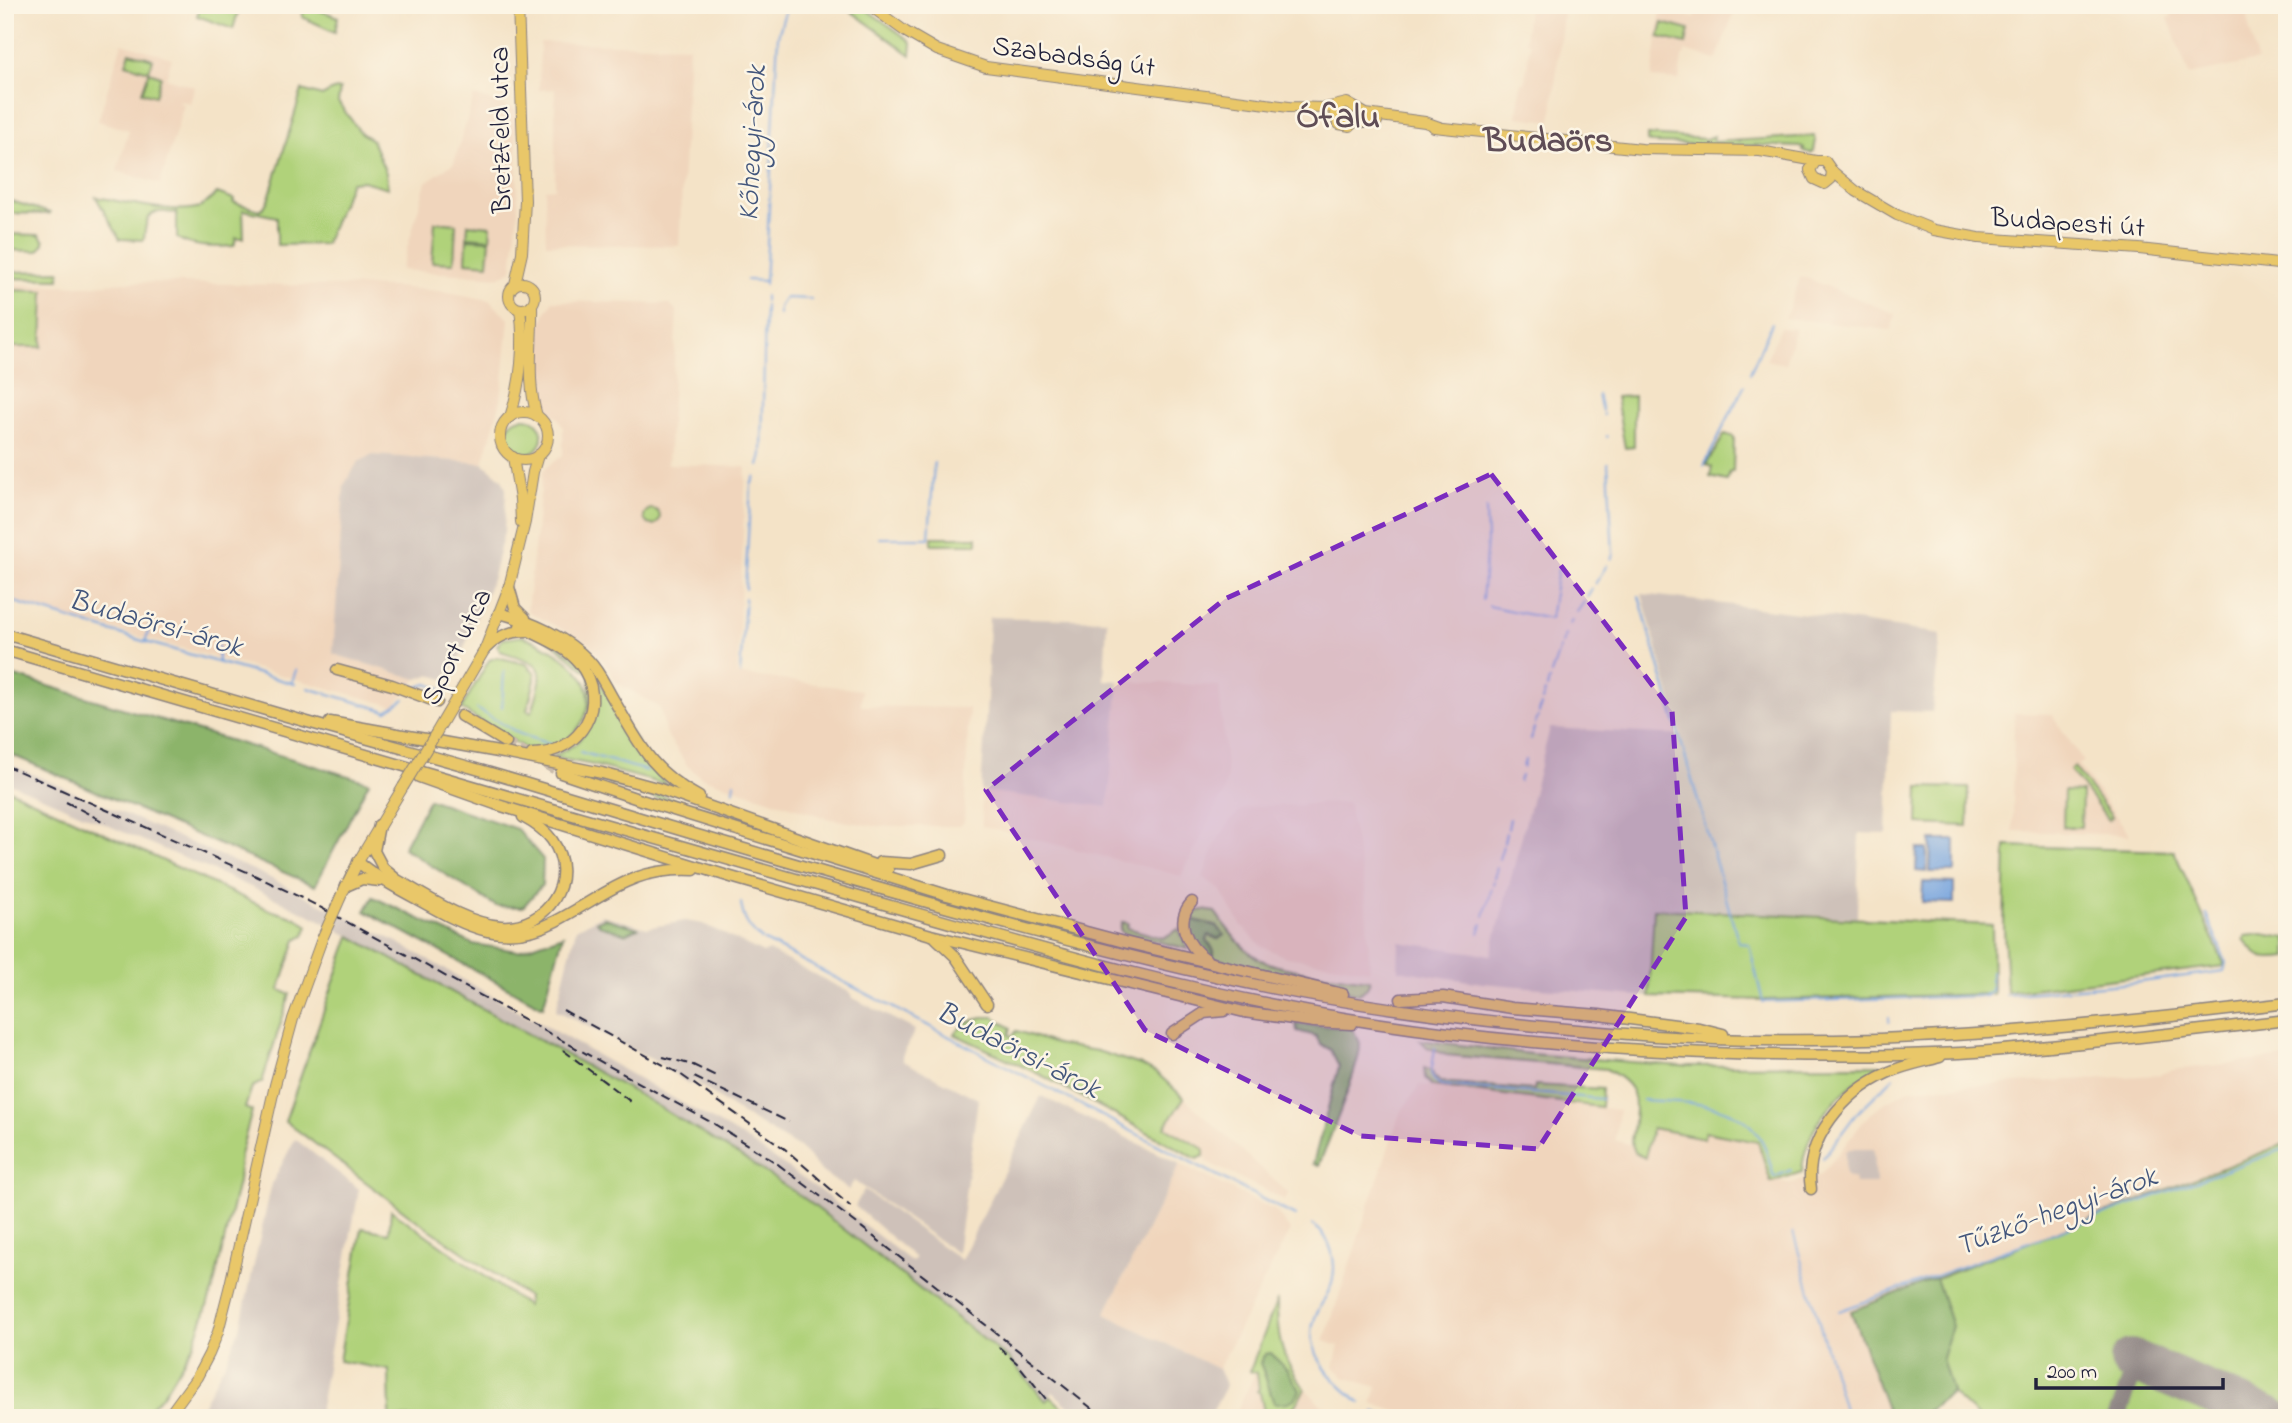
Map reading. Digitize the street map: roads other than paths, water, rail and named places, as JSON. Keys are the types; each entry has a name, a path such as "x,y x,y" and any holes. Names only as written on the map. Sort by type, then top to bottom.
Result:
{"highway":[{"path":"278,714 545,754 566,746 582,730 591,708 590,683 577,660 533,629 517,612 509,587"},
{"path":"499,613 568,643 590,661 645,754 684,789 729,813"},
{"path":"485,649 502,635 533,629"},
{"path":"5,634 463,765 841,878 1085,946 1272,988 1381,1006 1518,1024 1661,1037 1833,1040 1957,1037 2129,1022 2287,1003"},
{"path":"5,650 1055,952 1264,1002 1372,1023 1531,1041 1703,1053 1833,1056 1959,1053 2167,1035 2287,1020"},
{"path":"337,670 392,685 437,702"},
{"path":"461,716 505,748 657,788 993,906"},
{"path":"402,766 416,776 495,804 731,877 931,934 1244,1012"},
{"path":"561,773 604,789 947,894 1111,939 1315,986 1381,1006"},
{"path":"344,890 368,879 392,881 464,916 487,924 520,925 539,917 551,906 561,883 562,867 556,846 546,832 536,825 495,804"},
{"path":"379,825 374,851 392,881"},
{"path":"846,854 899,864 911,864 942,855"},
{"path":"358,862 451,918 484,931 509,934 548,925 611,887 641,876 681,870 731,877"},
{"path":"1192,902 1184,919 1187,940 1197,953 1211,962"},
{"path":"931,934 955,957 987,1004"},
{"path":"1401,999 1443,996 1511,1007 1699,1028 1743,1039"},
{"path":"1172,1034 1204,1013 1214,1011 1244,1012 1324,1023 1372,1023"},
{"path":"1811,1189 1809,1172 1817,1144 1829,1122 1845,1102 1864,1086 1888,1073 1905,1066 1959,1053"}],"main road":[{"name":"Bretzfeld utca","path":"515,284 522,253 525,201 518,5"},
{"name":"Szabadság út","path":"869,5 937,50 976,64 1289,107 1338,106"},
{"path":"1439,127 1425,122 1366,114 1347,103 1338,106 1334,112 1335,119 1344,126 1366,120 1642,149 1745,150 1788,155 1813,165"},
{"name":"Szabadság út","path":"1289,107 1335,119"},
{"path":"1355,122 1358,113 1356,108"},
{"path":"1822,160 1827,162 1832,171 1829,182 1825,184 1814,179 1813,165 1822,160"},
{"name":"Budapesti út","path":"1832,171 1856,191 1908,220 1934,230 1959,235 2139,248 2287,265"},
{"name":"Budapesti út","path":"1829,182 1856,191"},
{"name":"Bretzfeld utca","path":"522,253 527,283"},
{"path":"520,309 512,304 510,291 515,284 527,283 535,293 532,305 531,372 537,416"},
{"path":"520,309 532,305"},
{"path":"510,417 519,376 520,309"},
{"path":"521,412 537,416 545,424 548,433 545,447 538,455 524,460 513,457 503,447 500,438 503,424 521,412"},
{"name":"Sport utca","path":"167,1418 192,1384 218,1332 293,1019 322,939 358,862 485,649 509,587 538,455"},
{"name":"Sport utca","path":"513,457 520,499 521,536"}],"water":[{"path":"1931,840 1955,840 1955,872 1930,872"},
{"path":"1917,849 1927,849 1927,872 1916,871"},
{"path":"1923,882 1954,883 1954,903 1922,902"}],"waterway":[{"name":"Kőhegyi-árok","path":"765,284 778,36 787,5"},
{"path":"747,280 764,281"},
{"name":"Kőhegyi-árok","path":"765,296 765,301"},
{"path":"779,314 779,307 785,298 811,299"},
{"name":"Kőhegyi-árok","path":"759,466 762,454 765,305"},
{"path":"1750,373 1772,323"},
{"path":"1704,466 1744,386"},
{"path":"1598,395 1602,411"},
{"path":"879,538 929,538 934,463"},
{"path":"1608,463 1613,555 1611,559"},
{"name":"Kőhegyi-árok","path":"745,589 751,485 755,476"},
{"path":"1482,600 1487,541 1486,509"},
{"path":"1595,584 1607,565"},
{"path":"1489,606 1550,619 1558,569"},
{"path":"1587,597 1592,588"},
{"path":"1639,596 1738,940 1740,943 1749,944 1763,1002 1987,996"},
{"name":"Kőhegyi-árok","path":"740,674 745,598"},
{"name":"Budaörsi-árok","path":"5,599 295,684"},
{"path":"1577,612 1584,602"},
{"path":"1570,624 1572,620"},
{"path":"146,640 150,624"},
{"path":"1562,644 1565,635"},
{"path":"218,645 218,661"},
{"path":"1551,674 1560,648"},
{"path":"292,682 296,670"},
{"path":"502,707 504,671"},
{"path":"1547,688 1549,680"},
{"name":"Budaörsi-árok","path":"411,684 416,688 427,684 441,689"},
{"name":"Budaörsi-árok","path":"308,688 387,711 405,699"},
{"path":"1542,701 1545,692"},
{"path":"1539,713 1541,705"},
{"name":"Budaörsi-árok","path":"477,709 520,734 552,745"},
{"path":"1535,724 1538,717"},
{"path":"1531,739 1534,728"},
{"name":"Budaörsi-árok","path":"580,752 647,771"},
{"path":"1523,767 1525,760"},
{"path":"1519,781 1521,776"},
{"name":"Kőhegyi-árok","path":"733,791 734,782"},
{"path":"1508,829 1510,819"},
{"path":"1504,842 1506,833"},
{"path":"1499,859 1503,846"},
{"path":"1494,878 1497,868"},
{"path":"1490,894 1492,888"},
{"path":"1484,916 1490,896"},
{"name":"Budaörsi-árok","path":"741,903 747,923 761,939 1295,1216"},
{"path":"2005,995 2224,971 2226,962 2206,914"},
{"path":"1479,933 1482,924"},
{"path":"1984,995 1991,991 1991,972"},
{"path":"1889,1017 1889,1022"},
{"path":"1435,1048 1431,1074 1441,1085 1602,1099"},
{"path":"1823,1158 1856,1114 1894,1077"},
{"path":"1643,1100 1693,1103 1725,1110 1752,1127 1764,1145 1774,1177 1791,1170"},
{"name":"Tűzkő-hegyi-árok","path":"1839,1311 2287,1148"},
{"name":"Budaörsi-árok","path":"1312,1225 1325,1236 1334,1261 1330,1288 1314,1320 1313,1344 1329,1373 1361,1403"},
{"path":"1793,1232 1845,1418"},
{"name":"Budaörsi-árok","path":"1375,1412 1389,1418"}],"tunnel":[{"path":"506,743 561,773"}],"railway":[{"path":"5,765 316,905 716,1125 775,1162 860,1226 1104,1418"},
{"path":"66,802 106,823"},
{"path":"563,1010 680,1074 785,1149 851,1207"},
{"path":"563,1050 631,1102"},
{"path":"663,1057 693,1065 716,1076"},
{"path":"694,1077 789,1122"},
{"path":"999,1347 1018,1364 1046,1399"}],"district":[{"name":"Ófalu","path":"1338,115"},
{"name":"Budaörs","path":"1548,139"}]}
